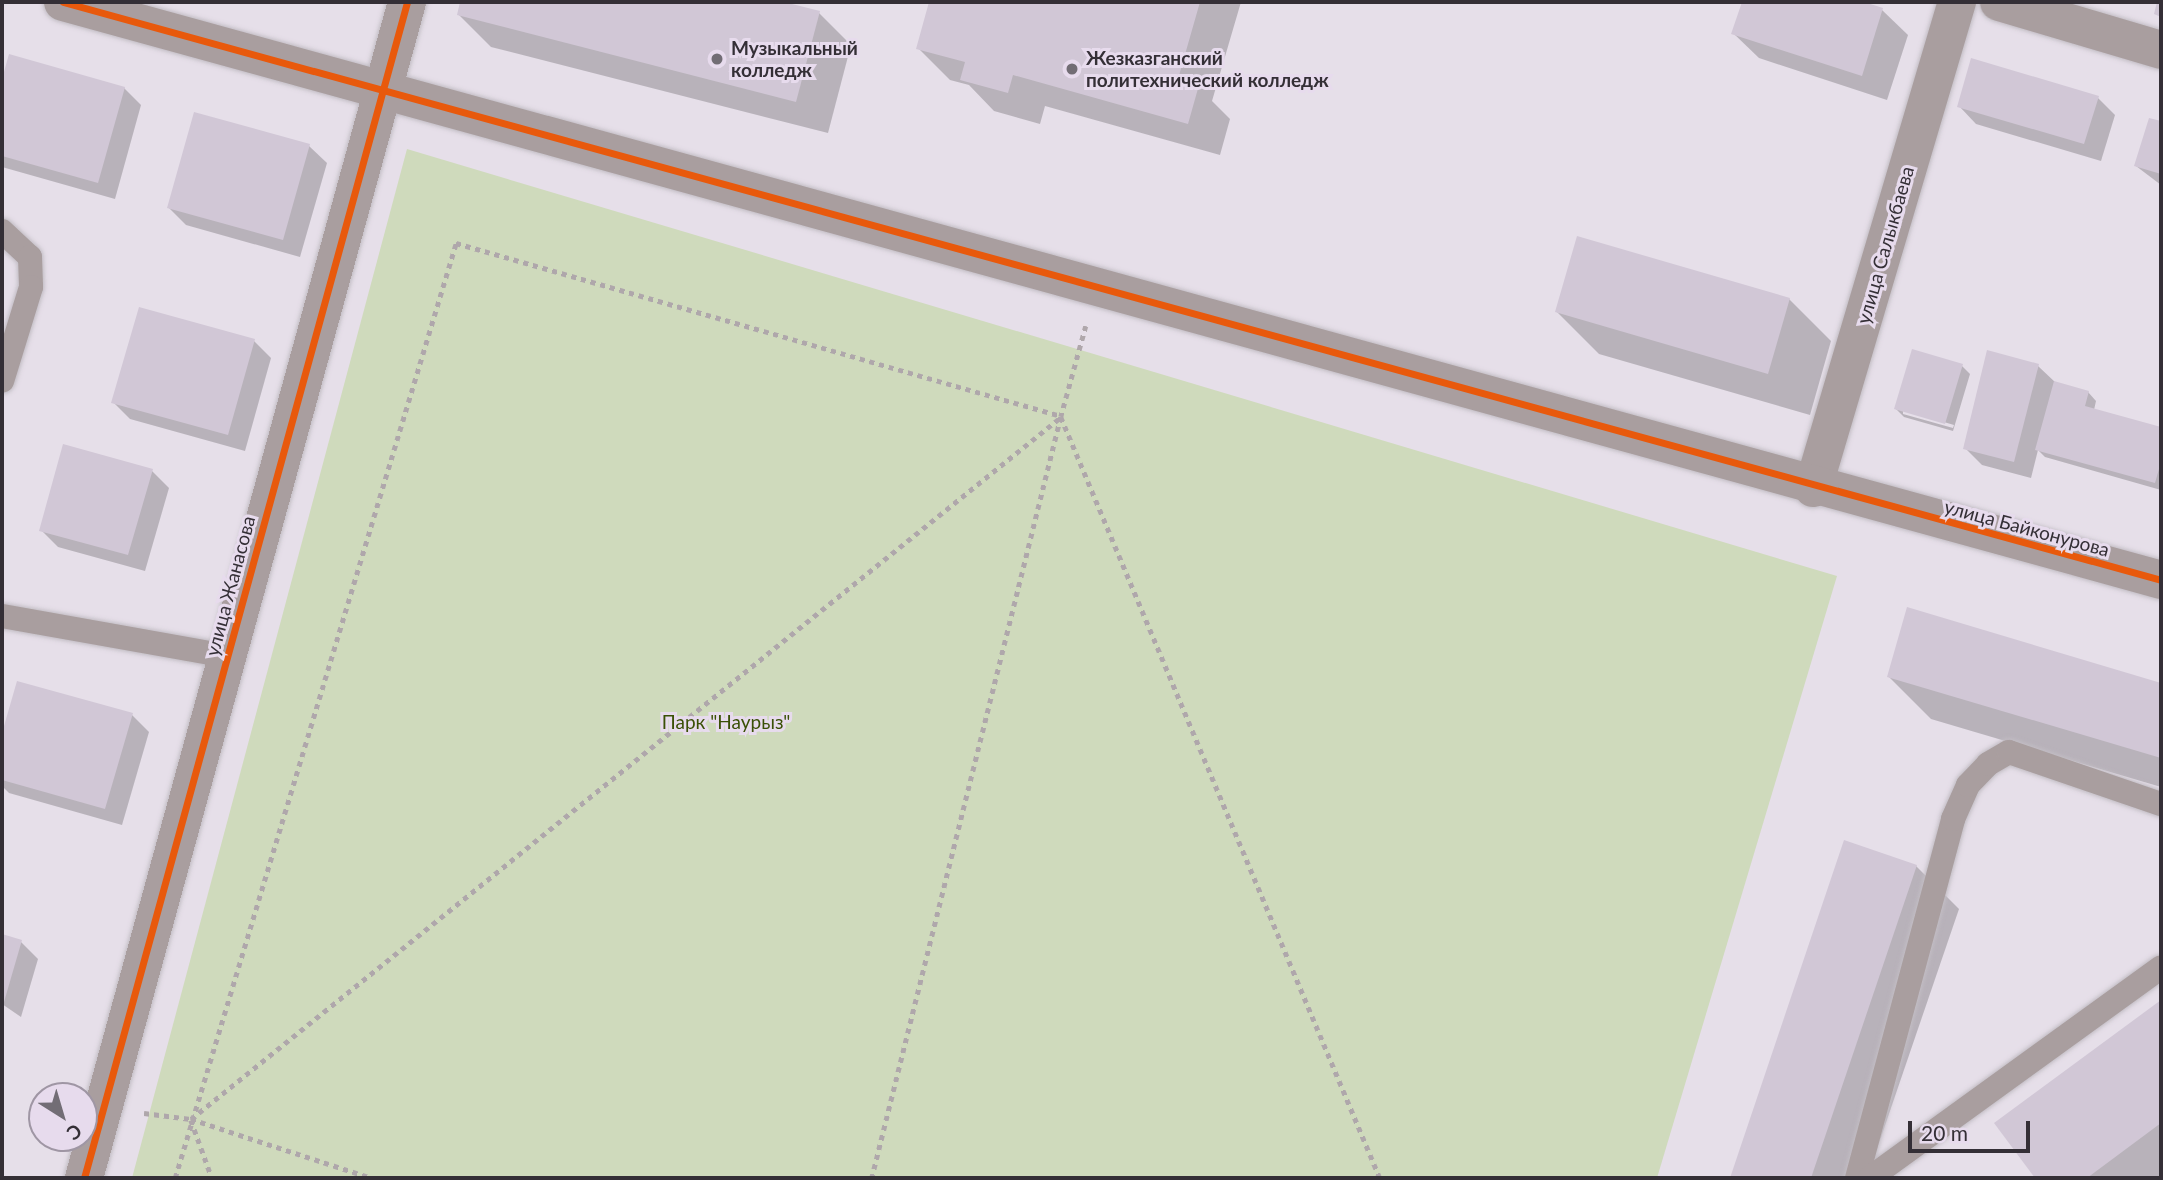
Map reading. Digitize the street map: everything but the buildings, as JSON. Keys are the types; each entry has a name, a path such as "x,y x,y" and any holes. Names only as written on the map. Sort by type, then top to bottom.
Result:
{"street":[{"name":"улица Байконурова","path":"63,2 382,93 1813,488 2161,580"},
{"name":"улица Жанасова","path":"83,1178 407,2"},
{"name":"улица Салыкбаева","path":"1813,488 1956,2"},
{"path":"2000,2 2161,50"}],"lane":[{"path":"2,231 30,257 31,277 2,381"},
{"path":"2,616 228,656"},
{"path":"1857,1178 1953,819 1968,785 1988,764 2008,752 2161,804"},
{"path":"1870,1178 2161,967"}],"path":[{"path":"175,1178 456,243 1061,416"},
{"path":"872,1178 1061,416 1096,289"},
{"path":"191,1119 1061,416"},
{"path":"1061,416 1380,1178"},
{"path":"103,1106 191,1119 371,1178"},
{"path":"191,1119 212,1178"}],"green space":[{"name":"Парк \"Наурыз\"","path":"407,149 1837,576 1657,1178 132,1178"}],"cycle path":[{"path":"63,2 2161,580"},
{"path":"84,1178 407,2"}],"place":[{"name":"Музыкальный колледж","path":"717,59"},
{"name":"Жезказганский политехнический колледж","path":"1072,69"}]}
